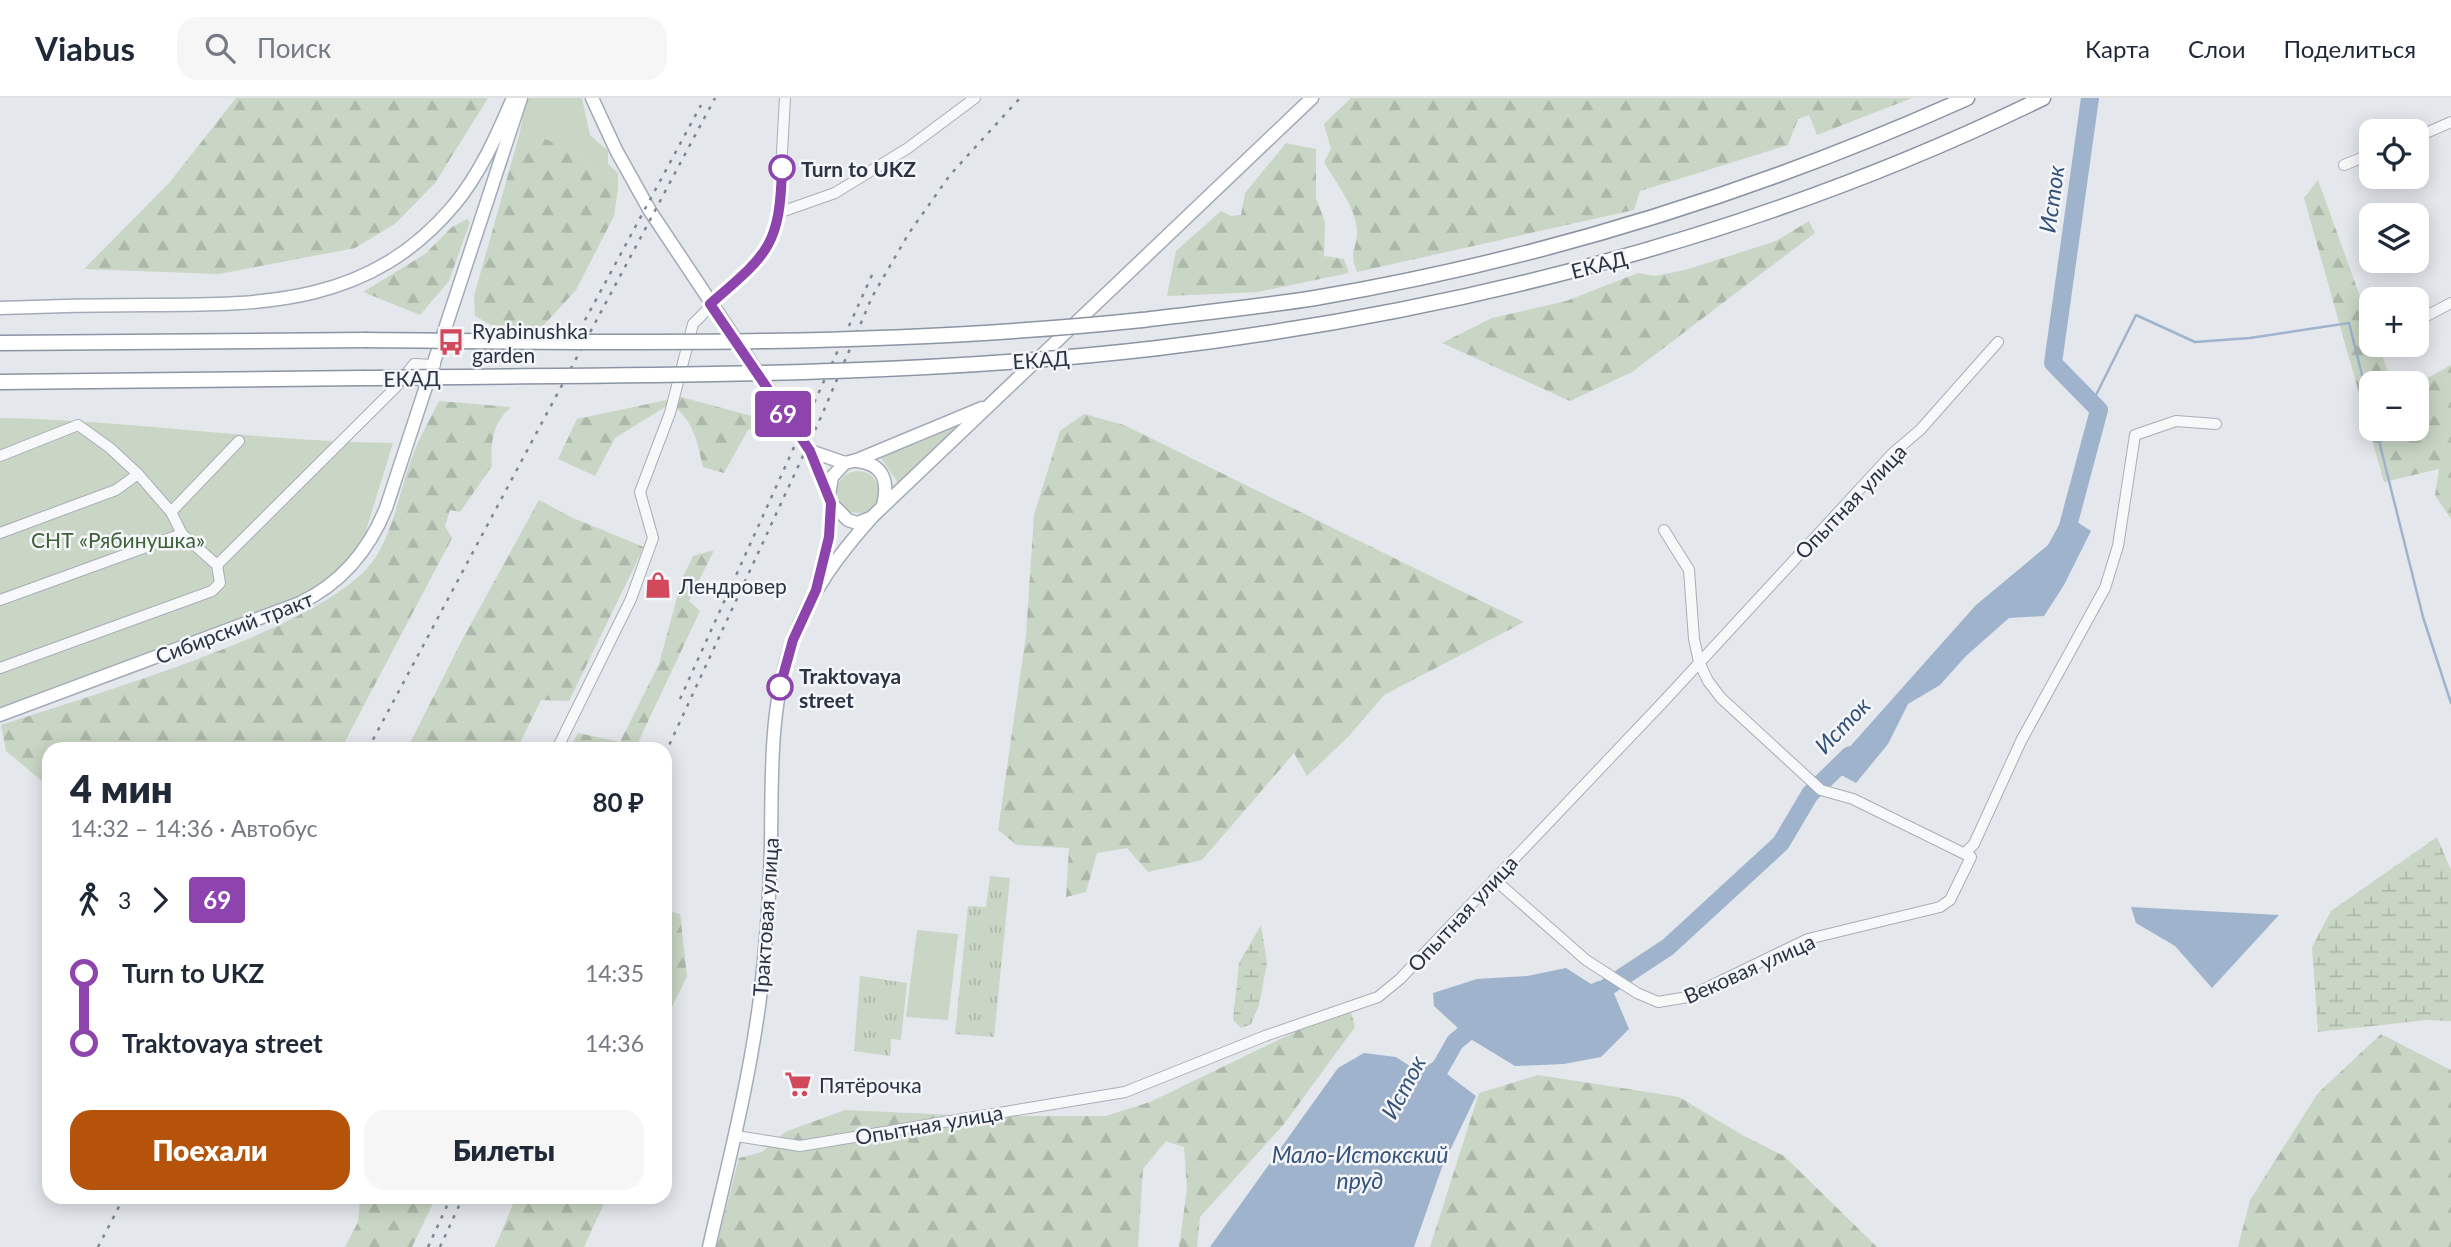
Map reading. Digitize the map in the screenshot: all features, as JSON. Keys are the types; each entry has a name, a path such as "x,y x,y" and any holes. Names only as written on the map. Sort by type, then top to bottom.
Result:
{"highway":[{"name":"ЕКАД","path":"0,344 365,340 621,343 850,340 1142,320 1315,298 1544,247 1630,224 1796,169 1967,98"},
{"name":"ЕКАД","path":"0,382 803,373 1046,359 1269,334 1358,319 1496,290 1631,257 1875,174 2043,98"}],"main road":[{"path":"594,98 638,192 810,451 830,500 848,520 857,523 878,512 887,488 886,478 880,470 867,462 851,462 810,451"},
{"path":"816,590 837,556 878,512 1312,98"},
{"path":"0,307 231,305 300,298 333,289 412,245 454,205 519,99"},
{"name":"Сибирский тракт","path":"0,715 324,592 356,562 377,531 435,365 519,99"},
{"path":"816,590 829,537 832,477 851,462 988,405"},
{"name":"Трактовая улица","path":"709,1247 736,1136 761,980 770,873 773,736 779,690 793,640 816,590"}],"street":[{"path":"560,742 631,599 653,538 640,492 670,412 693,324 710,304 763,254 775,233 781,212 785,98"},
{"path":"781,212 835,192 908,148 975,98"},
{"path":"2429,132 2451,122"},
{"path":"2344,165 2359,159"},
{"path":"2429,315 2451,303"},
{"name":"Опытная улица","path":"736,1136 800,1146 1125,1092 1265,1036 1378,997 1400,979 1893,453 1920,430 1998,342"},
{"path":"217,565 396,387 414,364 435,365"},
{"name":"Вековая улица","path":"1494,879 1586,960 1616,981 1658,1002 1674,1001 1808,939 1940,907 1950,900 2026,730 2105,588 2118,546 2135,435 2176,421 2216,424"},
{"path":"0,456 78,425 110,448 138,474 171,512 182,534 217,565 220,583 212,591 0,668"},
{"path":"171,512 240,441"},
{"path":"0,533 116,490 138,474"},
{"path":"1664,530 1689,570 1694,639 1699,662 1708,681 1721,698 1816,787 1853,799 1968,855"},
{"path":"0,600 182,534"}],"green space":[{"path":"236,98 488,98 435,183 396,223 355,248 219,274 84,269 169,183"},
{"path":"526,98 582,98 590,135 608,151 608,164 618,173 618,188 576,153 520,132"},
{"path":"1351,98 1912,98 1817,135 1809,115 1798,119 1788,145 1640,191 1634,210 1357,272 1353,256 1357,235 1354,216 1324,162 1331,149 1324,124"},
{"path":"520,132 539,136 576,153 618,188 614,216 576,290 541,328 491,325 475,316 474,296"},
{"path":"1286,143 1316,149 1316,198 1325,222 1324,256 1344,259 1349,273 1258,292 1167,296 1176,251 1221,211 1231,216 1241,215 1245,193"},
{"path":"2318,180 2359,294 2359,357 2382,357 2388,371 2359,371 2359,393 2304,198"},
{"path":"467,219 470,222 449,281 420,315 363,292 425,254 452,227"},
{"path":"1809,221 1815,233 1632,372 1570,401 1442,343 1492,318 1566,301 1638,273 1655,276 1685,270 1776,241"},
{"path":"2451,365 2451,519 2435,495 2439,469 2384,482 2372,441 2429,441 2429,377"},
{"path":"681,397 778,423 748,430 724,473 703,467 689,424 670,404 615,438 595,476 558,459 577,419"},
{"path":"439,401 511,407 500,419 494,434 492,466 460,512 450,510 445,526 452,538 345,742 42,742 42,781 6,751 1,725 144,678 260,634 310,609 350,584 375,558 381,547 423,432"},
{"path":"1084,414 1124,425 1524,622 1384,695 1349,736 1307,776 1294,753 1202,860 1148,872 1127,848 1097,853 1086,892 1066,897 1069,848 1017,845 998,830 1026,635 1034,515 1060,431"},
{"name":"СНТ «Рябинушка»","path":"0,418 295,439 393,443 361,547 332,577 305,596 0,708"},
{"path":"959,426 898,483 881,458"},
{"path":"858,471 873,477 879,492 873,507 858,513 843,507 837,492 843,477"},
{"path":"539,500 573,518 644,547 569,701 541,700 520,742 411,742 461,642"},
{"path":"714,550 689,601 700,611 638,742 620,742 659,664 682,579 693,556"},
{"path":"578,733 620,742 573,742"},
{"path":"2437,837 2451,870 2451,1021 2427,1020 2318,1032 2312,947 2331,911"},
{"path":"990,876 1010,878 994,1037 955,1034 968,906 986,907"},
{"path":"672,912 680,914 687,976 672,1007"},
{"path":"1261,925 1267,963 1259,1005 1251,1024 1241,1028 1233,1020 1239,963"},
{"path":"917,930 958,934 948,1020 906,1017"},
{"path":"860,976 907,983 901,1040 891,1039 890,1056 854,1051"},
{"path":"1351,1012 1355,1027 1284,1124 1200,1217 1197,1247 1179,1247 1187,1189 1184,1147 1166,1141 1143,1169 1138,1247 716,1247 739,1158 762,1152 785,1132 845,1110 975,1116 1106,1116 1150,1102 1309,1025"},
{"path":"2381,1034 2451,1070 2451,1247 2238,1247 2250,1200 2318,1093"},
{"path":"1538,1075 1679,1097 1744,1136 1784,1156 1877,1247 1430,1247 1479,1093"},
{"path":"359,1204 433,1204 412,1247 345,1247 358,1222"},
{"path":"513,1204 604,1204 584,1247 495,1247"}],"water":[{"path":"2065,514 2091,531 2064,585 2044,616 2009,618 1966,656 1940,685 1908,704 1888,744 1856,783 1830,769 1976,605 2048,545"},
{"path":"2131,907 2279,915 2212,988 2175,946 2136,923"},
{"path":"1566,968 1591,984 1598,981 1610,984 1629,1029 1601,1057 1564,1064 1515,1066 1469,1038 1455,1042 1452,1039 1458,1028 1434,1006 1433,993 1477,979 1527,976"},
{"name":"Мало-Истокский пруд","path":"1364,1053 1396,1057 1419,1072 1441,1056 1449,1064 1447,1074 1476,1096 1442,1167 1414,1247 1210,1247 1338,1068"}],"waterway":[{"name":"Исток","path":"2064,541 2099,410 2053,363 2090,98"},
{"path":"2092,403 2136,315 2195,342 2250,338 2349,323 2361,371"},
{"path":"2379,441 2423,617 2451,703"},
{"name":"Исток","path":"1592,997 1668,947 1781,843 1810,794 1850,755"},
{"name":"Исток","path":"1434,1079 1455,1042 1473,1027"}],"railway":[{"path":"372,742 715,98"},
{"path":"671,742 821,417 872,297 909,233 950,175 1020,98"},
{"path":"570,348 701,105"},
{"path":"680,699 872,275"},
{"path":"98,1247 120,1204"},
{"path":"428,1247 448,1204"},
{"path":"440,1247 460,1204"}],"bus line":[{"name":"69","path":"780,687 793,640 816,590 829,537 831,503 810,451 785,418 710,304 763,254 775,233 781,212 782,168"}],"place":[{"name":"Turn to UKZ","path":"782,168"},
{"name":"Ryabinushka garden","path":"451,342"},
{"name":"Лендровер","path":"658,585"},
{"name":"Traktovaya street","path":"780,687"},
{"name":"Пятёрочка","path":"798,1084"}]}
